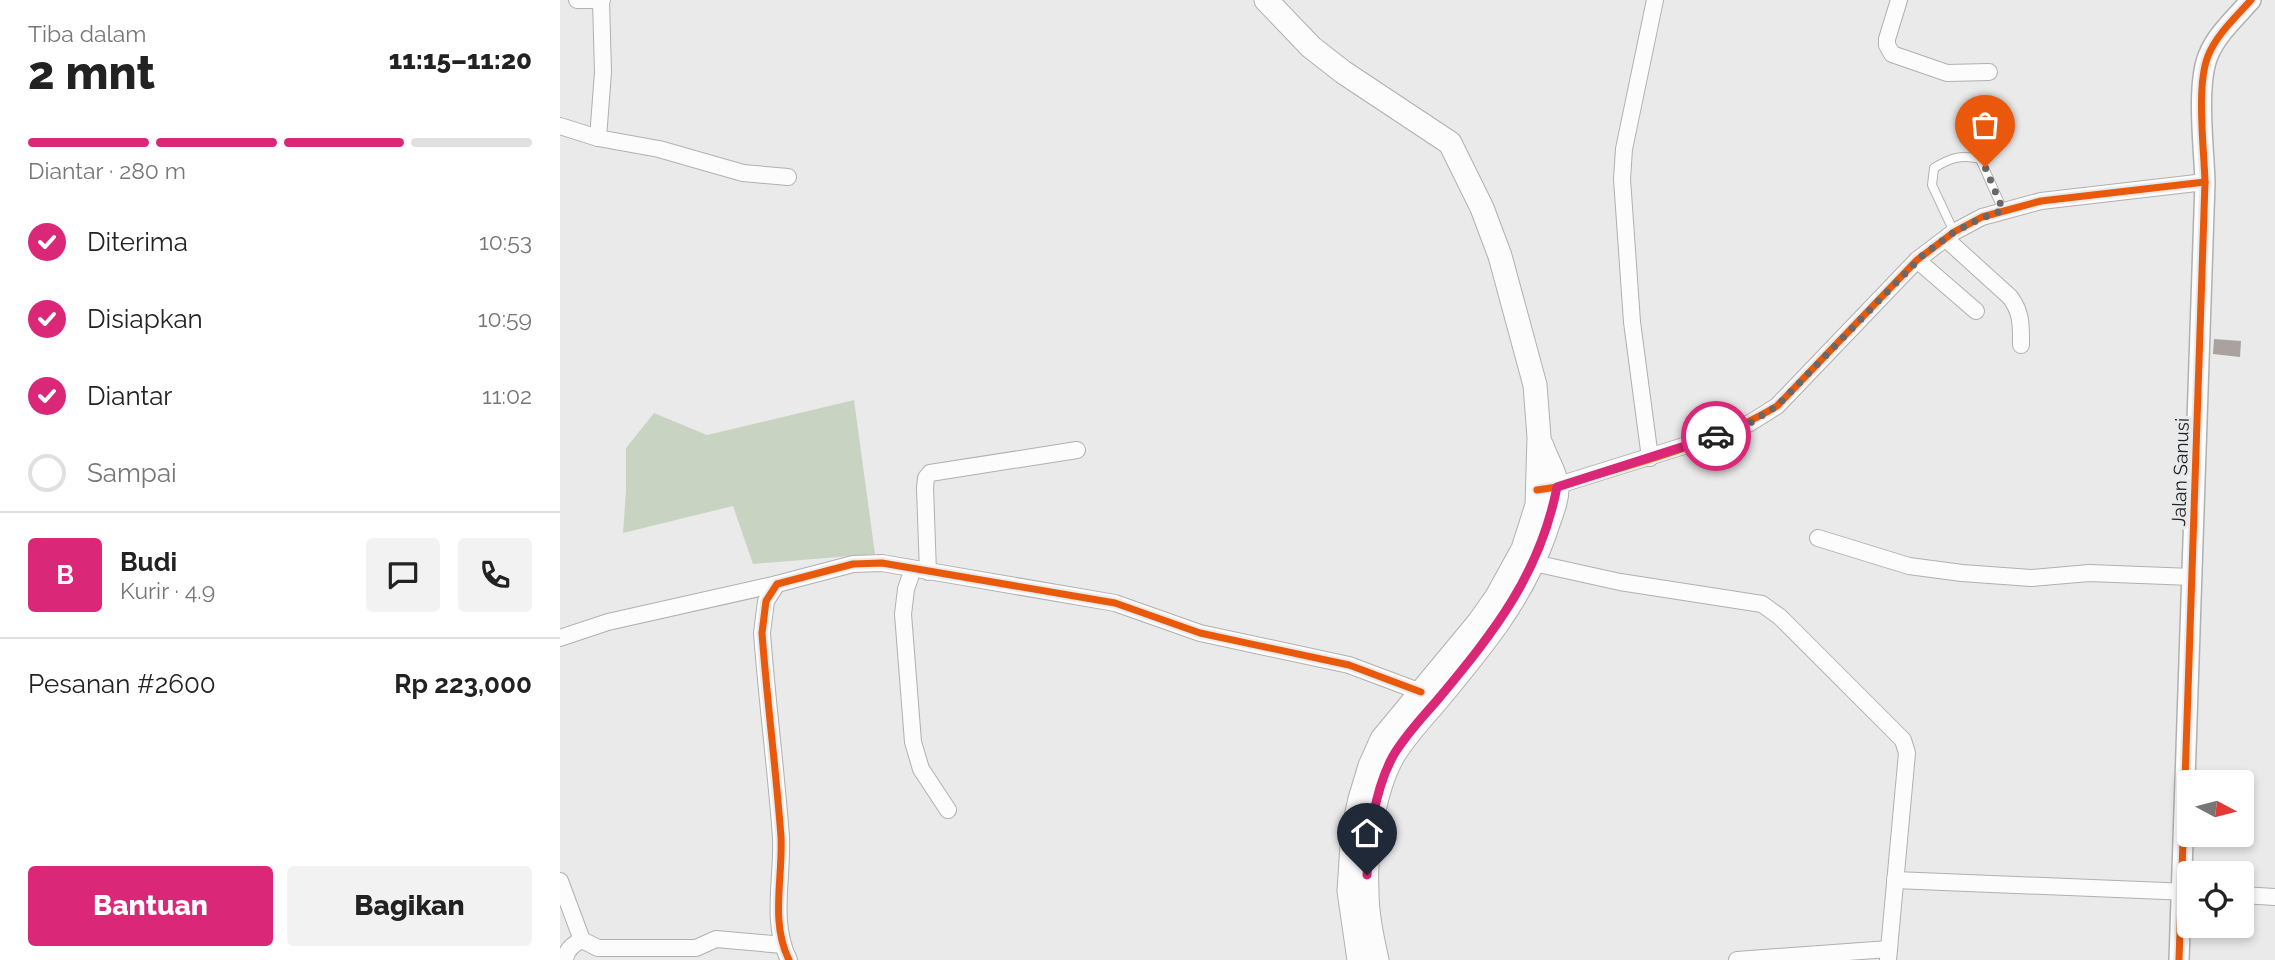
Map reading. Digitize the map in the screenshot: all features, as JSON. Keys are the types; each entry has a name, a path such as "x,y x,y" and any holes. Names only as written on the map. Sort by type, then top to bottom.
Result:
{"main road":[{"path":"1266,0 1279,16 1322,55 1450,143 1482,208 1500,256 1535,385 1539,437 1547,489 1553,507 1534,563 1509,610 1412,728 1392,758 1379,790 1366,889 1368,916 1377,960"},
{"path":"1359,960 1349,891 1353,830 1360,799 1382,739 1496,598 1523,549 1534,515 1547,489"}],"street":[{"path":"577,0 601,1 603,72 598,138"},
{"path":"1650,458 1632,322 1622,179 1624,149 1655,0"},
{"path":"1899,0 1886,46 1892,54 1947,73 1989,72"},
{"name":"Jalan Sanusi","path":"2186,861 2205,181 2202,88 2207,57 2218,38 2251,0"},
{"path":"560,126 598,138 659,149 743,173 789,177"},
{"path":"1547,489 1650,458 1750,423 1777,406 1917,260 1950,235 1982,218 2041,201 2205,181"},
{"path":"1950,235 2018,308 2021,316 2021,345"},
{"path":"1917,260 1976,312"},
{"path":"948,810 921,769 913,742 903,614 906,589 920,570 926,478 930,473 1077,450"},
{"path":"1818,538 1909,566 1962,573 2031,578 2089,573 2192,577"},
{"path":"560,638 608,622 863,562 1115,603 1200,633 1349,665 1420,692"},
{"path":"1534,563 1620,582 1751,602 1770,609 1906,743 1888,955 1737,960"},
{"path":"777,584 766,601 762,633 781,842 779,904 783,945 789,960"},
{"path":"1895,880 2177,892"},
{"path":"560,881 582,940 598,948 688,949 716,939 783,945"},
{"path":"2254,896 2275,897"},
{"name":"Jalan Sanusi","path":"2179,960 2181,938"},
{"path":"565,960 565,955 573,944 582,940"}],"lane":[{"path":"1950,235 1932,185 1934,168 1949,159 1968,156 1980,159 2003,210"}],"green space":[{"path":"854,400 875,554 753,564 733,506 623,533 626,448 654,413 707,435"}],"building":[{"path":"2214,339 2241,341 2240,357 2213,354"}],"cycle path":[{"path":"2179,960 2205,182 2202,84 2208,56 2216,41 2251,0"},
{"path":"1537,490 1557,487 1698,443 1777,406 1917,260 1954,232 1982,217 2041,201 2205,182"},
{"path":"789,960 780,931 781,837 762,633 766,601 777,584 853,564 882,563 1115,603 1200,633 1349,665 1421,692"}],"way so far":[{"path":"1716,436 1750,423 1777,406 1923,255 1954,232 2003,210 1985,167"}],"route":[{"path":"1367,875 1379,790 1392,758 1412,728 1509,610 1534,563 1557,487 1716,436"}]}
